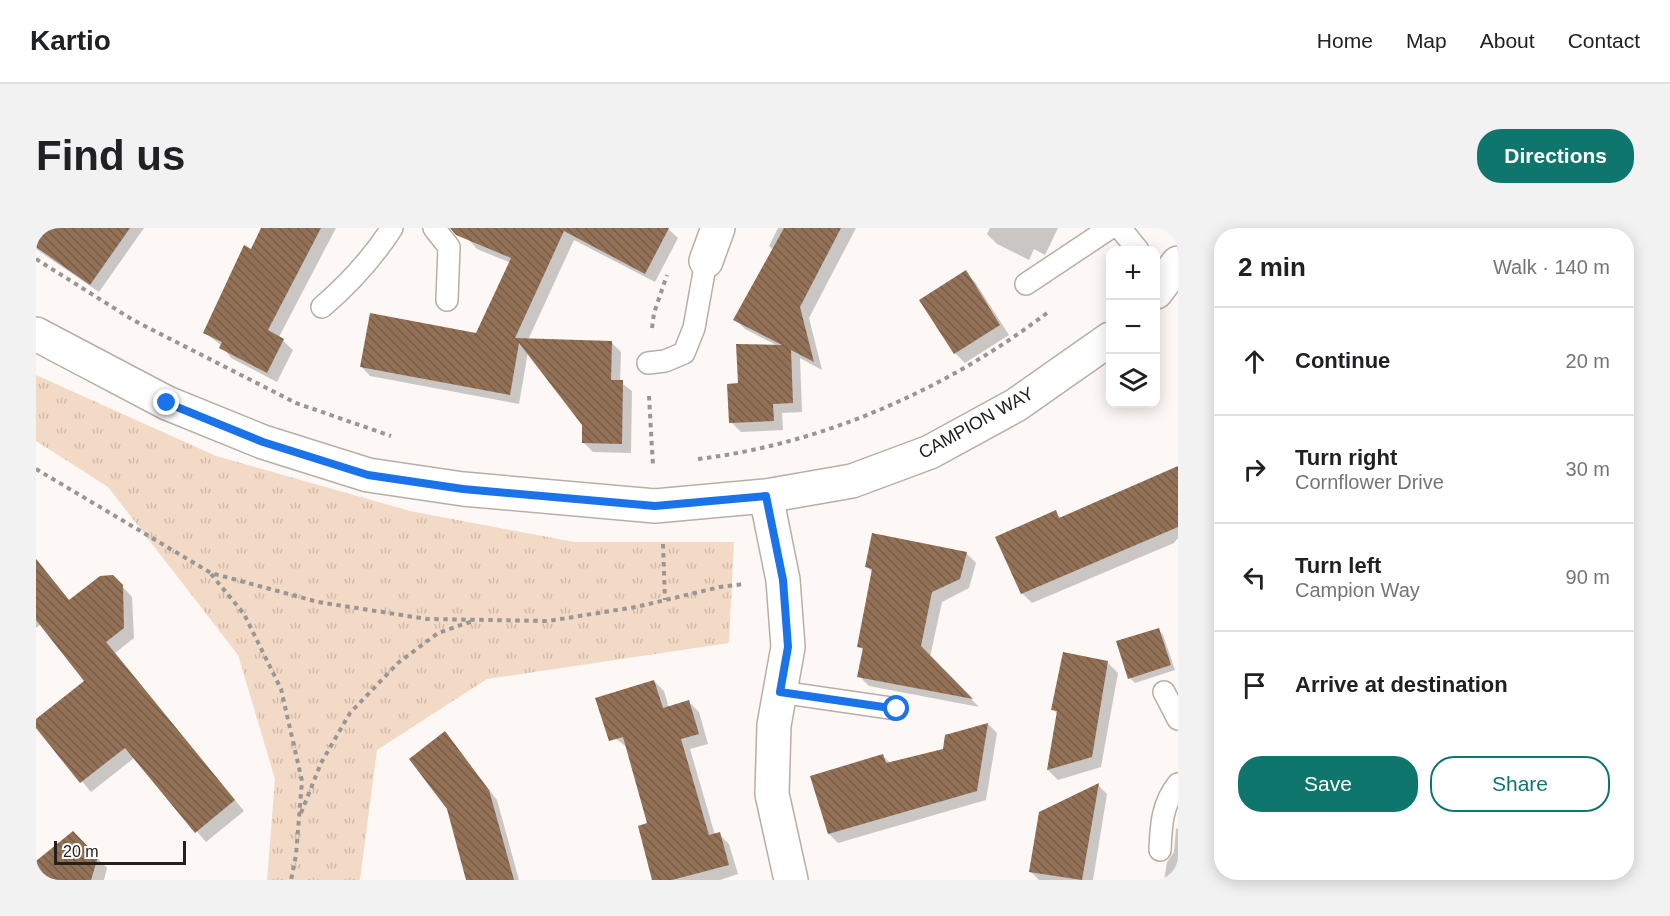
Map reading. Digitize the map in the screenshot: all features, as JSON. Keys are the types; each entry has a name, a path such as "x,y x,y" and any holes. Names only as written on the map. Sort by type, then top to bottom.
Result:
{"street":[{"path":"706,261 718,228"},
{"name":"CAMPION WAY","path":"36,334 167,403 263,442 368,475 463,489 655,506 766,496 852,481 930,452 1016,405 1106,342"},
{"path":"766,496 783,580 788,647 774,725 772,794 791,880"}],"lane":[{"path":"322,307 348,285 373,257 392,228"},
{"path":"434,228 449,248 447,300"},
{"path":"1026,284 1110,228"},
{"path":"1120,228 1135,246"},
{"path":"648,363 665,361 684,353 694,328 706,261"},
{"path":"780,692 897,709"},
{"path":"1164,692 1178,719"},
{"path":"1160,850 1161,821 1168,798 1178,784"}],"path":[{"path":"36,259 133,320 296,403 396,437"},
{"path":"697,459 729,455 801,439 918,394 1025,330 1053,308"},
{"path":"642,465 664,464"},
{"path":"36,469 211,573 318,602 427,619 549,621 665,600 720,587 783,580"},
{"path":"663,542 665,600"},
{"path":"211,573 244,614 281,689 302,781 291,880"},
{"path":"299,817 321,763 350,713 398,663 438,633 477,620"}],"green space":[{"path":"36,375 216,456 410,511 574,542 734,542 729,643 487,679 377,750 360,880 267,880 275,779 238,655 108,487 36,441"}],"building":[{"path":"36,228 130,228 90,285 36,247"},
{"path":"261,228 321,228 268,330 284,339 267,373 219,348 222,342 203,333 244,245 251,249"},
{"path":"450,228 669,228 645,274 564,231 515,338 612,341 611,380 623,380 622,444 582,443 582,425 519,343 510,395 360,367 370,313 476,333 511,258 456,235"},
{"path":"784,228 841,228 800,307 814,362 791,350 793,403 773,404 774,421 729,423 727,384 738,383 736,344 782,345 733,320"},
{"path":"966,270 1000,325 954,354 919,300"},
{"path":"1178,466 1178,527 1021,594 995,537 1056,510 1059,518"},
{"path":"872,533 967,552 960,579 932,592 921,646 973,699 857,677 863,648 857,647 872,569 865,567"},
{"path":"36,559 69,600 100,576 113,575 123,585 124,628 106,642 235,800 195,833 125,748 80,783 36,728 36,719 84,681 36,620"},
{"path":"1159,628 1171,665 1128,679 1116,641"},
{"path":"1063,652 1108,661 1092,757 1047,770 1057,711 1051,710"},
{"path":"654,680 663,708 689,700 699,734 681,739 709,835 720,832 729,865 672,880 652,880 638,826 647,823 623,737 609,741 595,698"},
{"path":"988,723 977,791 828,834 810,776 883,754 886,763 943,749 945,735"},
{"path":"445,731 489,790 514,880 466,880 447,809 409,759"},
{"path":"1099,783 1082,880 1029,872 1039,812"},
{"path":"73,831 98,857 91,880 36,880 36,861"}],"route":[{"path":"167,403 263,442 368,475 463,489 655,506 766,496 783,580 788,647 780,692 897,709"}]}
